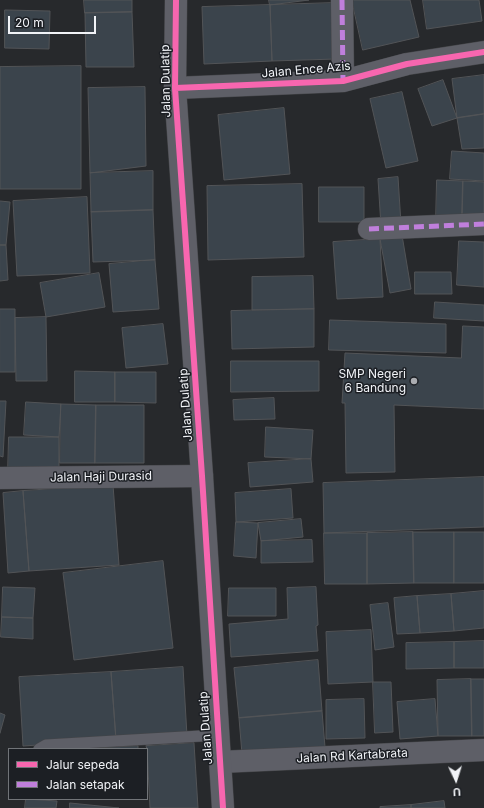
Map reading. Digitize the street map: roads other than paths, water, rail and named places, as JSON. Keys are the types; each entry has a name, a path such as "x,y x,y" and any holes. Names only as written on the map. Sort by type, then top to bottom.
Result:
{"street":[{"name":"Jalan Dulatip","path":"176,0 175,88 223,808"},
{"path":"342,0 342,81"},
{"name":"Jalan Ence Azis","path":"175,88 342,81 407,64 484,52"},
{"path":"369,229 484,224"},
{"name":"Jalan Haji Durasid","path":"0,478 202,476"},
{"name":"Jalan Rd Kartabrata","path":"220,762 484,750"}],"lane":[{"path":"41,748 46,746 218,735"}],"place":[{"name":"SMP Negeri 6 Bandung","path":"414,381"}]}
